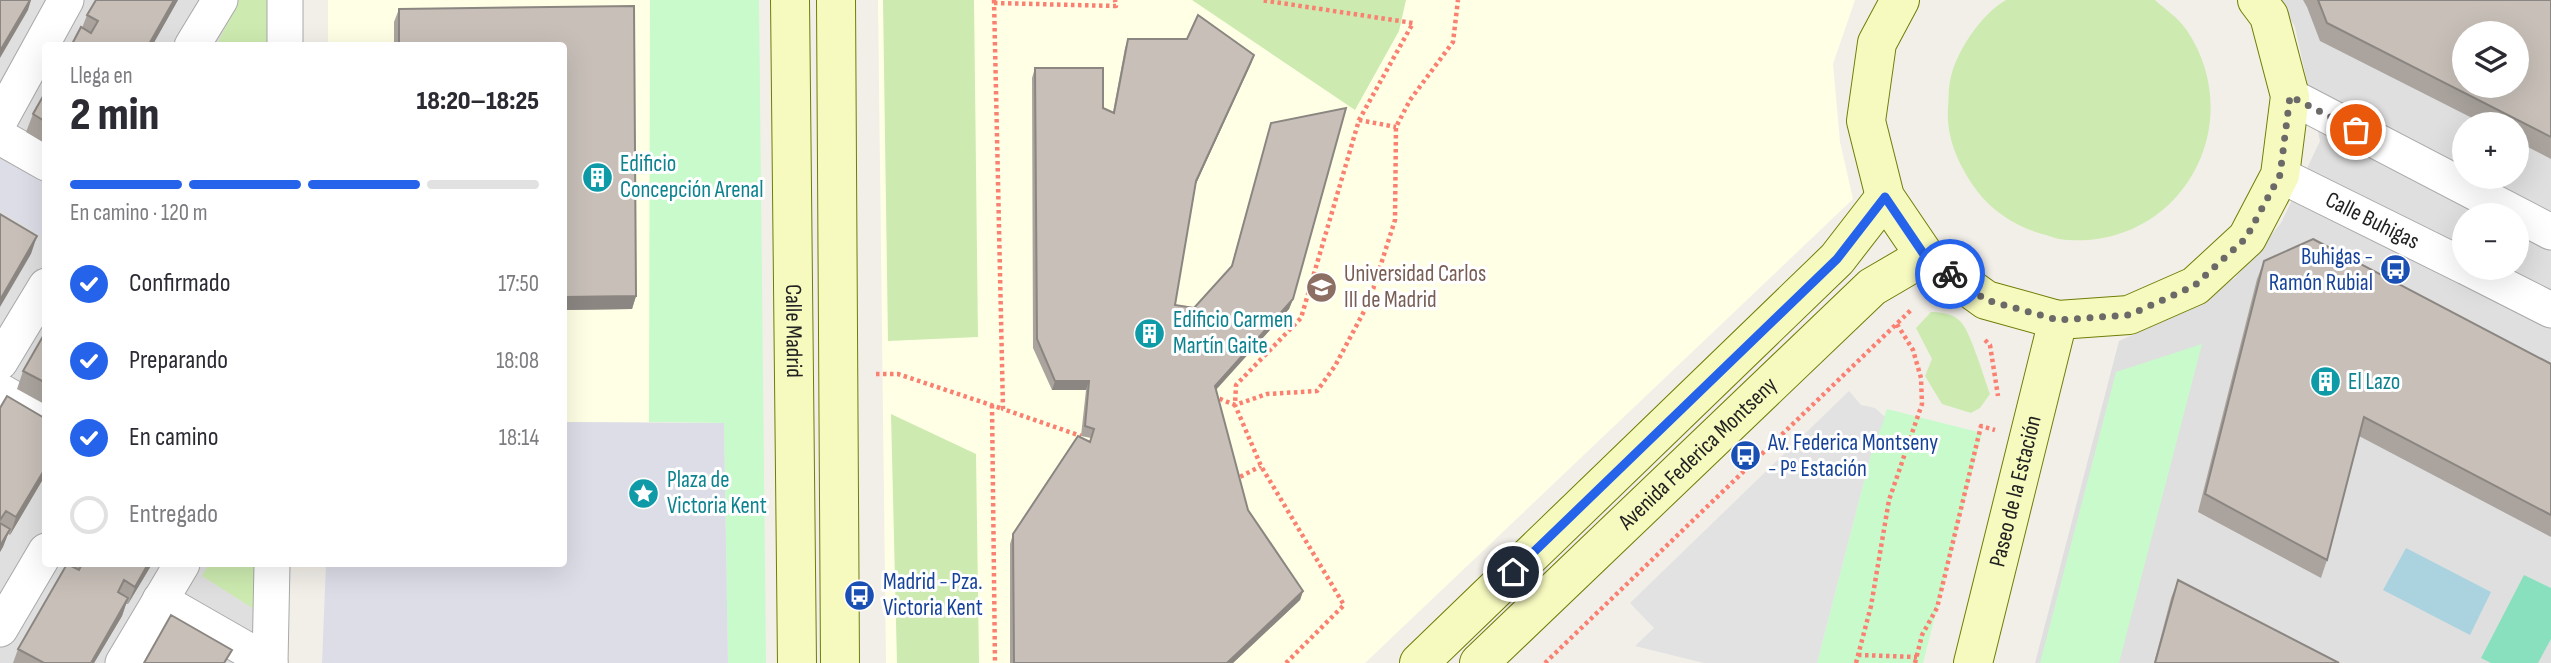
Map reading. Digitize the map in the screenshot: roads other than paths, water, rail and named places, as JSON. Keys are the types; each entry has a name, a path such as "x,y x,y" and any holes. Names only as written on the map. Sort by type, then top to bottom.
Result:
{"street":[{"path":"43,42 66,0"},
{"path":"194,42 220,0"},
{"path":"285,0 285,42"},
{"name":"Calle Madrid","path":"790,0 797,663"},
{"name":"Calle Madrid","path":"836,0 840,663"},
{"path":"1900,0 1877,43 1866,121 1885,197 1925,256 1986,300 2058,320 2129,315 2194,286 2246,238 2280,175 2290,96 2269,16 2257,0"},
{"path":"0,120 42,44"},
{"path":"2290,96 2551,232"},
{"path":"0,137 42,161"},
{"name":"Calle Buhigas","path":"2280,175 2452,260"},
{"name":"Avenida Federica Montseny","path":"1419,663 1837,259 1885,197"},
{"name":"Avenida Federica Montseny","path":"1479,663 1872,287 1925,256"},
{"name":"Calle Buhigas","path":"2492,280 2551,310"},
{"path":"0,362 42,293"},
{"name":"Paseo de la Estación","path":"1973,663 2058,320"},
{"path":"0,391 42,415"},
{"path":"0,629 42,558"},
{"path":"123,663 180,567"},
{"path":"160,600 270,663 272,567"}],"water":[{"path":"2406,548 2491,592 2470,635 2383,590"}],"place":[{"name":"Edificio Concepción Arenal","path":"597,177"},
{"name":"Buhigas - Ramón Rubial","path":"2396,270"},
{"name":"Universidad Carlos III de Madrid","path":"1321,287"},
{"name":"Edificio Carmen Martín Gaite","path":"1150,333"},
{"name":"El Lazo","path":"2325,382"},
{"name":"Av. Federica Montseny - Pº Estación","path":"1745,456"},
{"name":"Plaza de Victoria Kent","path":"644,493"},
{"name":"Madrid - Pza. Victoria Kent","path":"860,595"}]}
